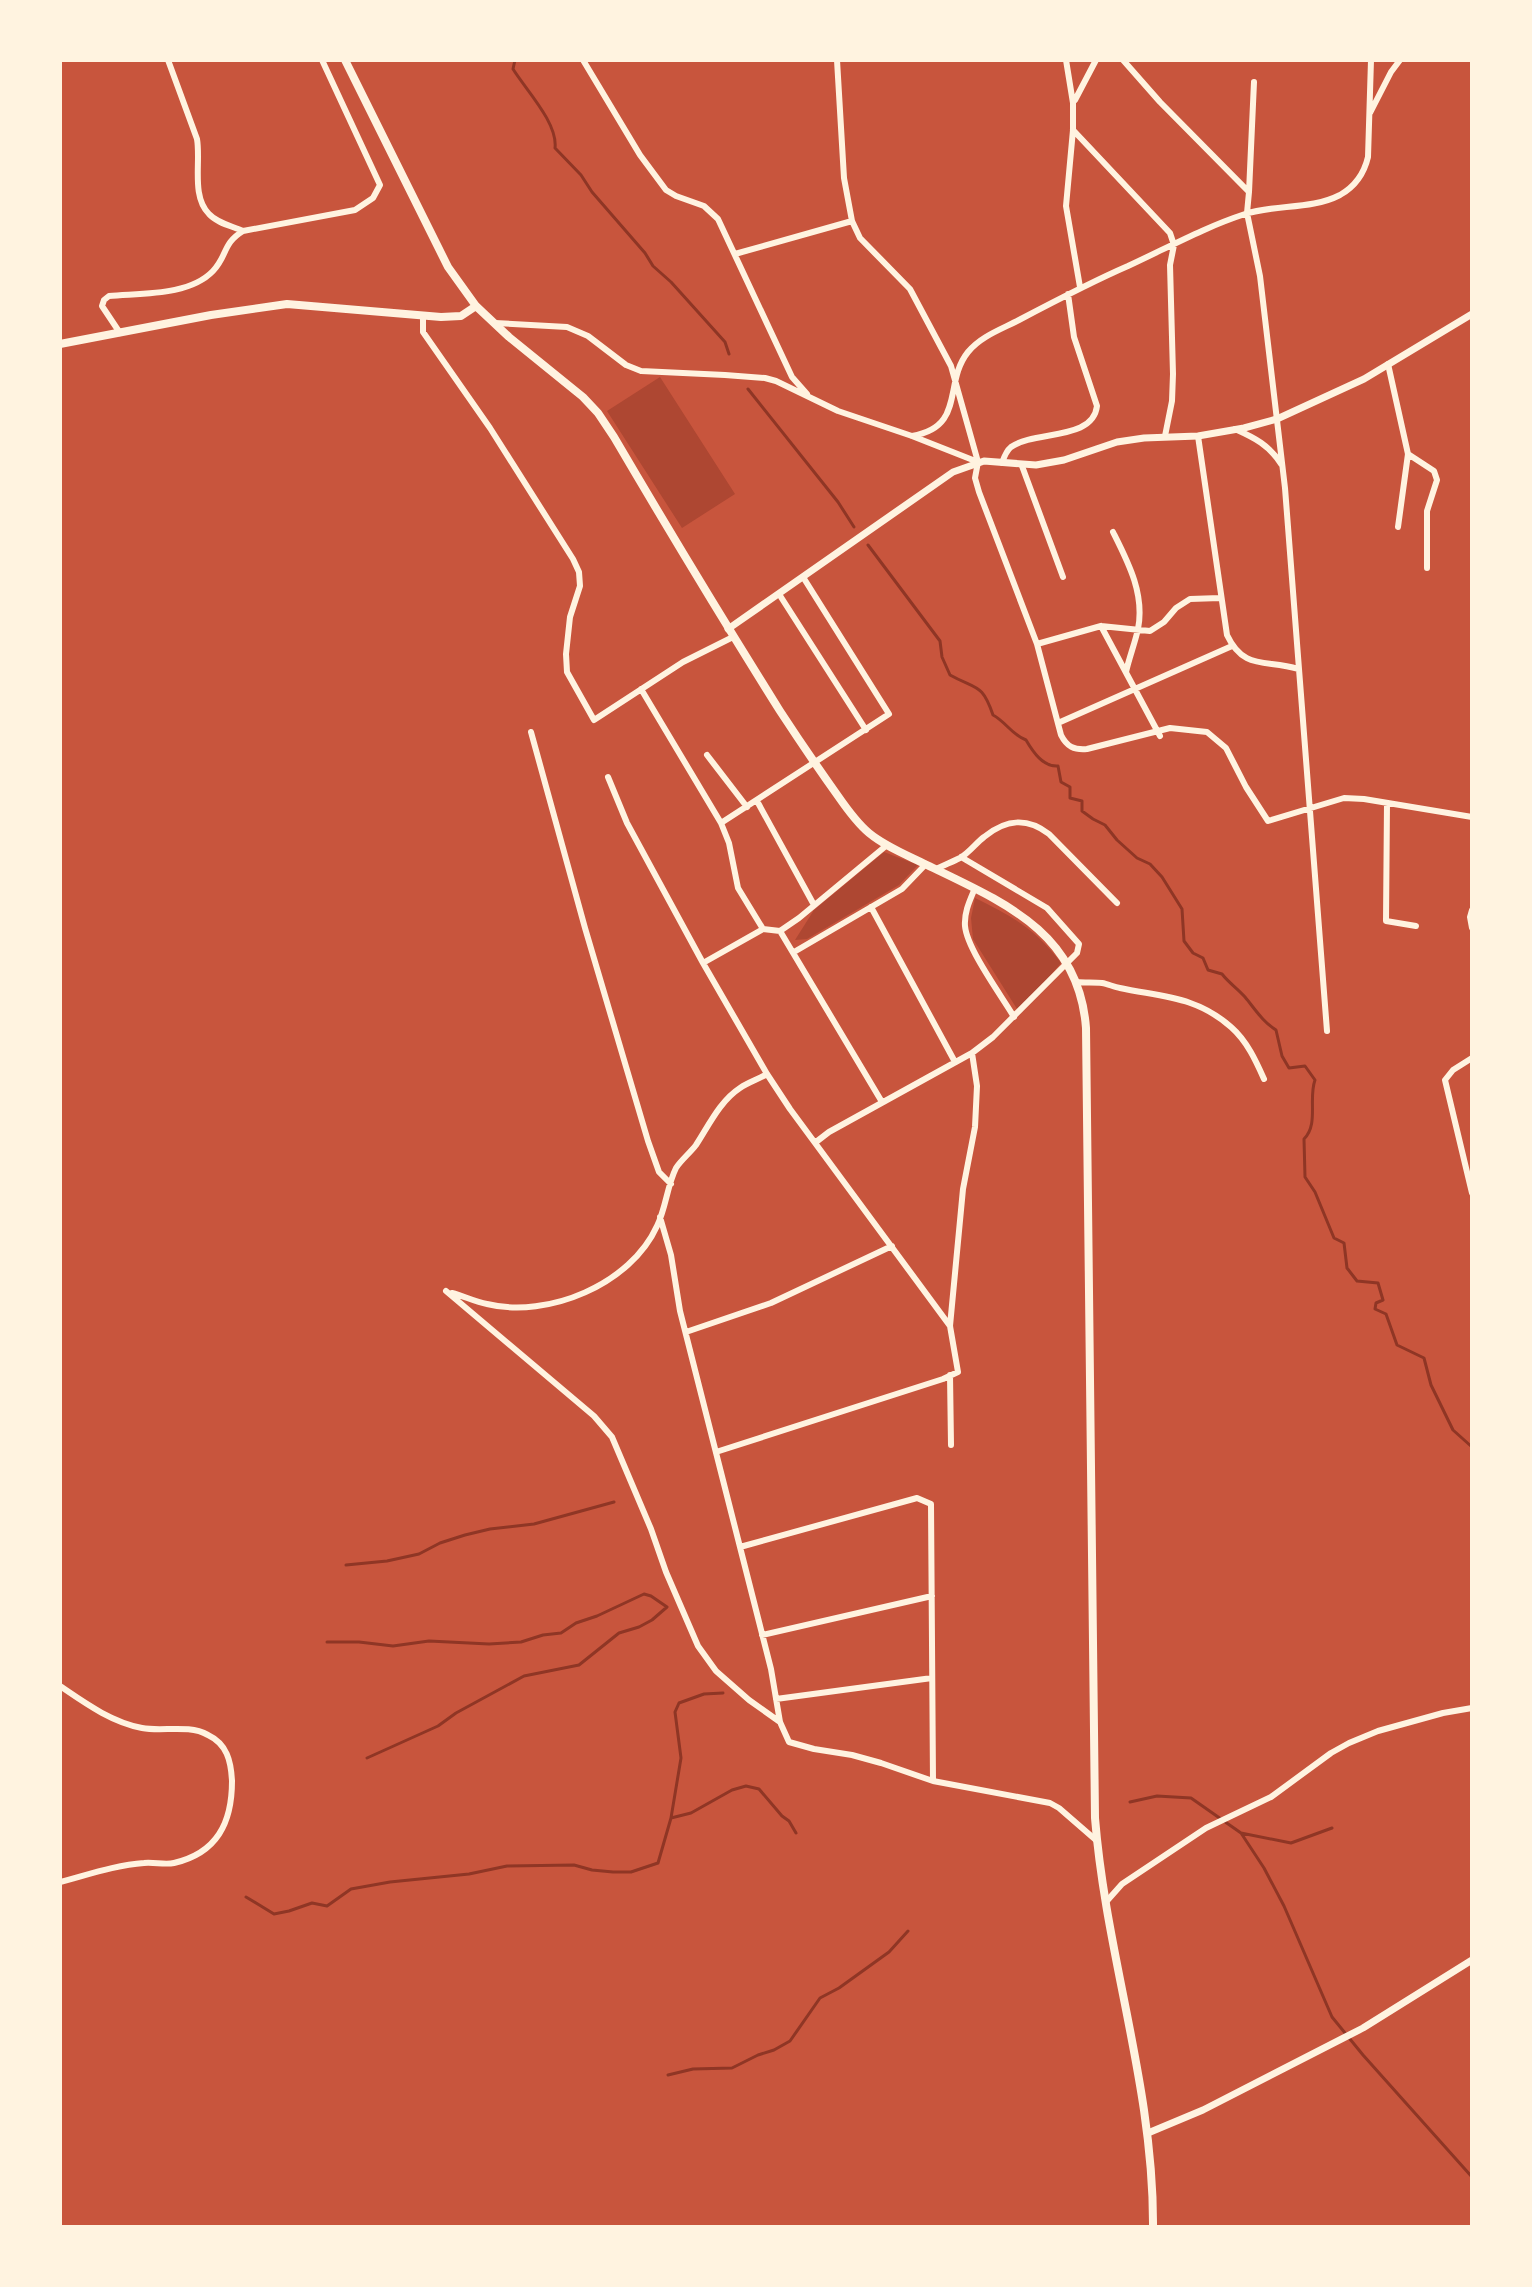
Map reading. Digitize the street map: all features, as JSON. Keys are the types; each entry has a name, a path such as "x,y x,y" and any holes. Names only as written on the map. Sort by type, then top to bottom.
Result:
{"main road":[{"path":"345,60 448,267 476,306 493,323 598,413 730,633 814,764 851,814 867,831 887,845 975,888 1027,920 1052,943 1077,982 1084,1005 1086,1028 1097,1841 1148,2133 1153,2227"},
{"path":"60,344 287,304 423,316 461,316 476,306"}],"street":[{"path":"168,60 197,139 201,202 207,213 243,231"},
{"path":"120,333 102,306 109,296 188,288 213,270 232,238 243,231 355,210 373,198 380,185 322,60"},
{"path":"583,60 656,179 666,190 704,206 718,219 792,377 810,397"},
{"path":"837,60 844,178 852,221 860,238 910,289 951,366 978,462 975,478 979,492 1037,644 1066,744 1076,750 1087,749 1159,734 1170,728 1207,732 1226,748 1268,821 1344,798 1472,817"},
{"path":"1066,60 1073,103 1066,206 1080,287"},
{"path":"1073,103 1096,60"},
{"path":"1123,60 1249,192"},
{"path":"912,436 929,432 948,415 963,358 979,341 1080,287 1208,228 1247,213 1320,203 1342,194 1365,171 1371,60"},
{"path":"1369,115 1400,60"},
{"path":"1254,82 1247,213 1260,276 1283,466 1327,1031"},
{"path":"1073,130 1170,233 1174,245 1170,265 1172,401 1165,436"},
{"path":"735,254 852,221"},
{"path":"1002,463 1010,448 1020,442 1086,426 1096,416 1097,406 1074,337 1068,294"},
{"path":"493,323 577,330 626,365 641,371 765,378 838,411 978,462 1022,466 1064,460 1117,442 1165,436 1198,436 1277,419 1364,379 1472,314"},
{"path":"423,316 423,332 490,428 579,572 580,586 570,617 567,672 594,720 730,633 779,594 953,472 978,462"},
{"path":"1388,364 1408,454 1398,527"},
{"path":"1235,429 1274,451 1283,466"},
{"path":"1198,436 1227,635 1240,656 1298,669"},
{"path":"1408,454 1434,471 1437,480 1427,511 1427,568"},
{"path":"1022,466 1063,577"},
{"path":"1113,532 1138,591 1138,631 1126,672"},
{"path":"721,823 889,714 803,577"},
{"path":"779,594 866,730"},
{"path":"1037,644 1101,626 1150,631 1190,599 1220,598"},
{"path":"1101,626 1159,734"},
{"path":"1058,723 1232,646"},
{"path":"641,689 721,823 729,843 738,888 763,929"},
{"path":"531,732 648,1141 659,1172 671,1184"},
{"path":"707,755 747,807"},
{"path":"608,777 627,823 767,1074 950,1326"},
{"path":"757,801 814,905"},
{"path":"1387,803 1386,921 1416,926"},
{"path":"936,869 961,857 1000,827 1025,822 1037,825 1049,834 1117,903"},
{"path":"703,963 763,929 780,931 887,845"},
{"path":"816,1142 972,1053 1014,1017 1077,953 1079,944 1047,908 961,857"},
{"path":"794,952 902,889 926,864"},
{"path":"975,888 965,913 969,943 1014,1017"},
{"path":"871,907 955,1062"},
{"path":"1472,910 1472,928"},
{"path":"780,931 882,1102"},
{"path":"1077,982 1103,983 1164,995 1213,1013 1233,1028 1250,1049 1264,1079"},
{"path":"716,1452 958,1372 950,1326 963,1189 975,1127 977,1086 972,1053"},
{"path":"1472,1058 1453,1070 1445,1080 1472,1193"},
{"path":"767,1074 739,1088 708,1124 677,1167 657,1226 639,1255 620,1273 575,1297 538,1305 488,1305 446,1291 594,1416 612,1437 698,1646 716,1671 780,1722"},
{"path":"660,1217 671,1255 680,1311 762,1635 780,1722 789,1742 852,1755 933,1781 1050,1803 1097,1841"},
{"path":"686,1332 771,1303 892,1246"},
{"path":"950,1375 951,1445"},
{"path":"740,1547 917,1498 931,1504 933,1781"},
{"path":"762,1635 932,1596"},
{"path":"776,1699 932,1678"},
{"path":"60,1686 100,1713 128,1724 206,1733 219,1741 231,1763 232,1794 221,1833 202,1854 171,1864 145,1862 60,1882"},
{"path":"1106,1902 1122,1884 1206,1828 1271,1797 1349,1743 1443,1713 1472,1708"},
{"path":"1148,2133 1203,2110 1363,2028 1472,1960"}],"shaded area":[{"path":"660,377 735,494 682,528 607,411"},
{"path":"884,852 918,865 899,885 807,939 795,940 814,910"},
{"path":"975,898 1022,924 1061,963 1019,1012 973,939 971,918"}],"waterway":[{"path":"515,60 513,69 552,128 555,148 581,175 653,266 725,342 729,354"},
{"path":"748,389 838,502 854,527"},
{"path":"868,545 940,641 942,657 950,675 982,692 993,715 1026,740 1043,761 1058,766 1061,782 1070,787 1070,798 1082,801 1082,811 1105,825 1117,840 1137,858 1150,864 1162,877 1182,909 1184,941 1193,953 1203,958 1208,970 1222,974 1276,1030 1282,1056 1289,1068 1305,1066 1315,1080 1311,1126 1304,1139 1305,1177 1315,1192 1334,1238 1344,1243 1347,1268 1357,1281 1378,1283 1383,1300 1376,1303 1375,1309 1386,1314 1397,1345 1424,1358 1431,1385 1453,1430 1472,1447"},
{"path":"346,1565 419,1554 465,1535 534,1524 614,1502"},
{"path":"327,1642 393,1646 429,1641 521,1642 561,1633 576,1623 644,1594 667,1607 652,1620 619,1633 579,1665 524,1676 438,1726 367,1758"},
{"path":"671,1818 681,1758 675,1712 679,1703 704,1694 723,1693"},
{"path":"246,1897 274,1914 312,1903 327,1906 351,1889 507,1866 574,1865 592,1870 631,1872 658,1863 671,1818 691,1813 732,1790 746,1786 759,1789 796,1833"},
{"path":"1130,1802 1157,1796 1191,1798 1241,1833 1284,1906 1332,2017 1472,2177"},
{"path":"1241,1833 1291,1843 1332,1828"},
{"path":"668,2075 693,2069 732,2068 790,2041 820,1998 889,1952 908,1931"}]}
